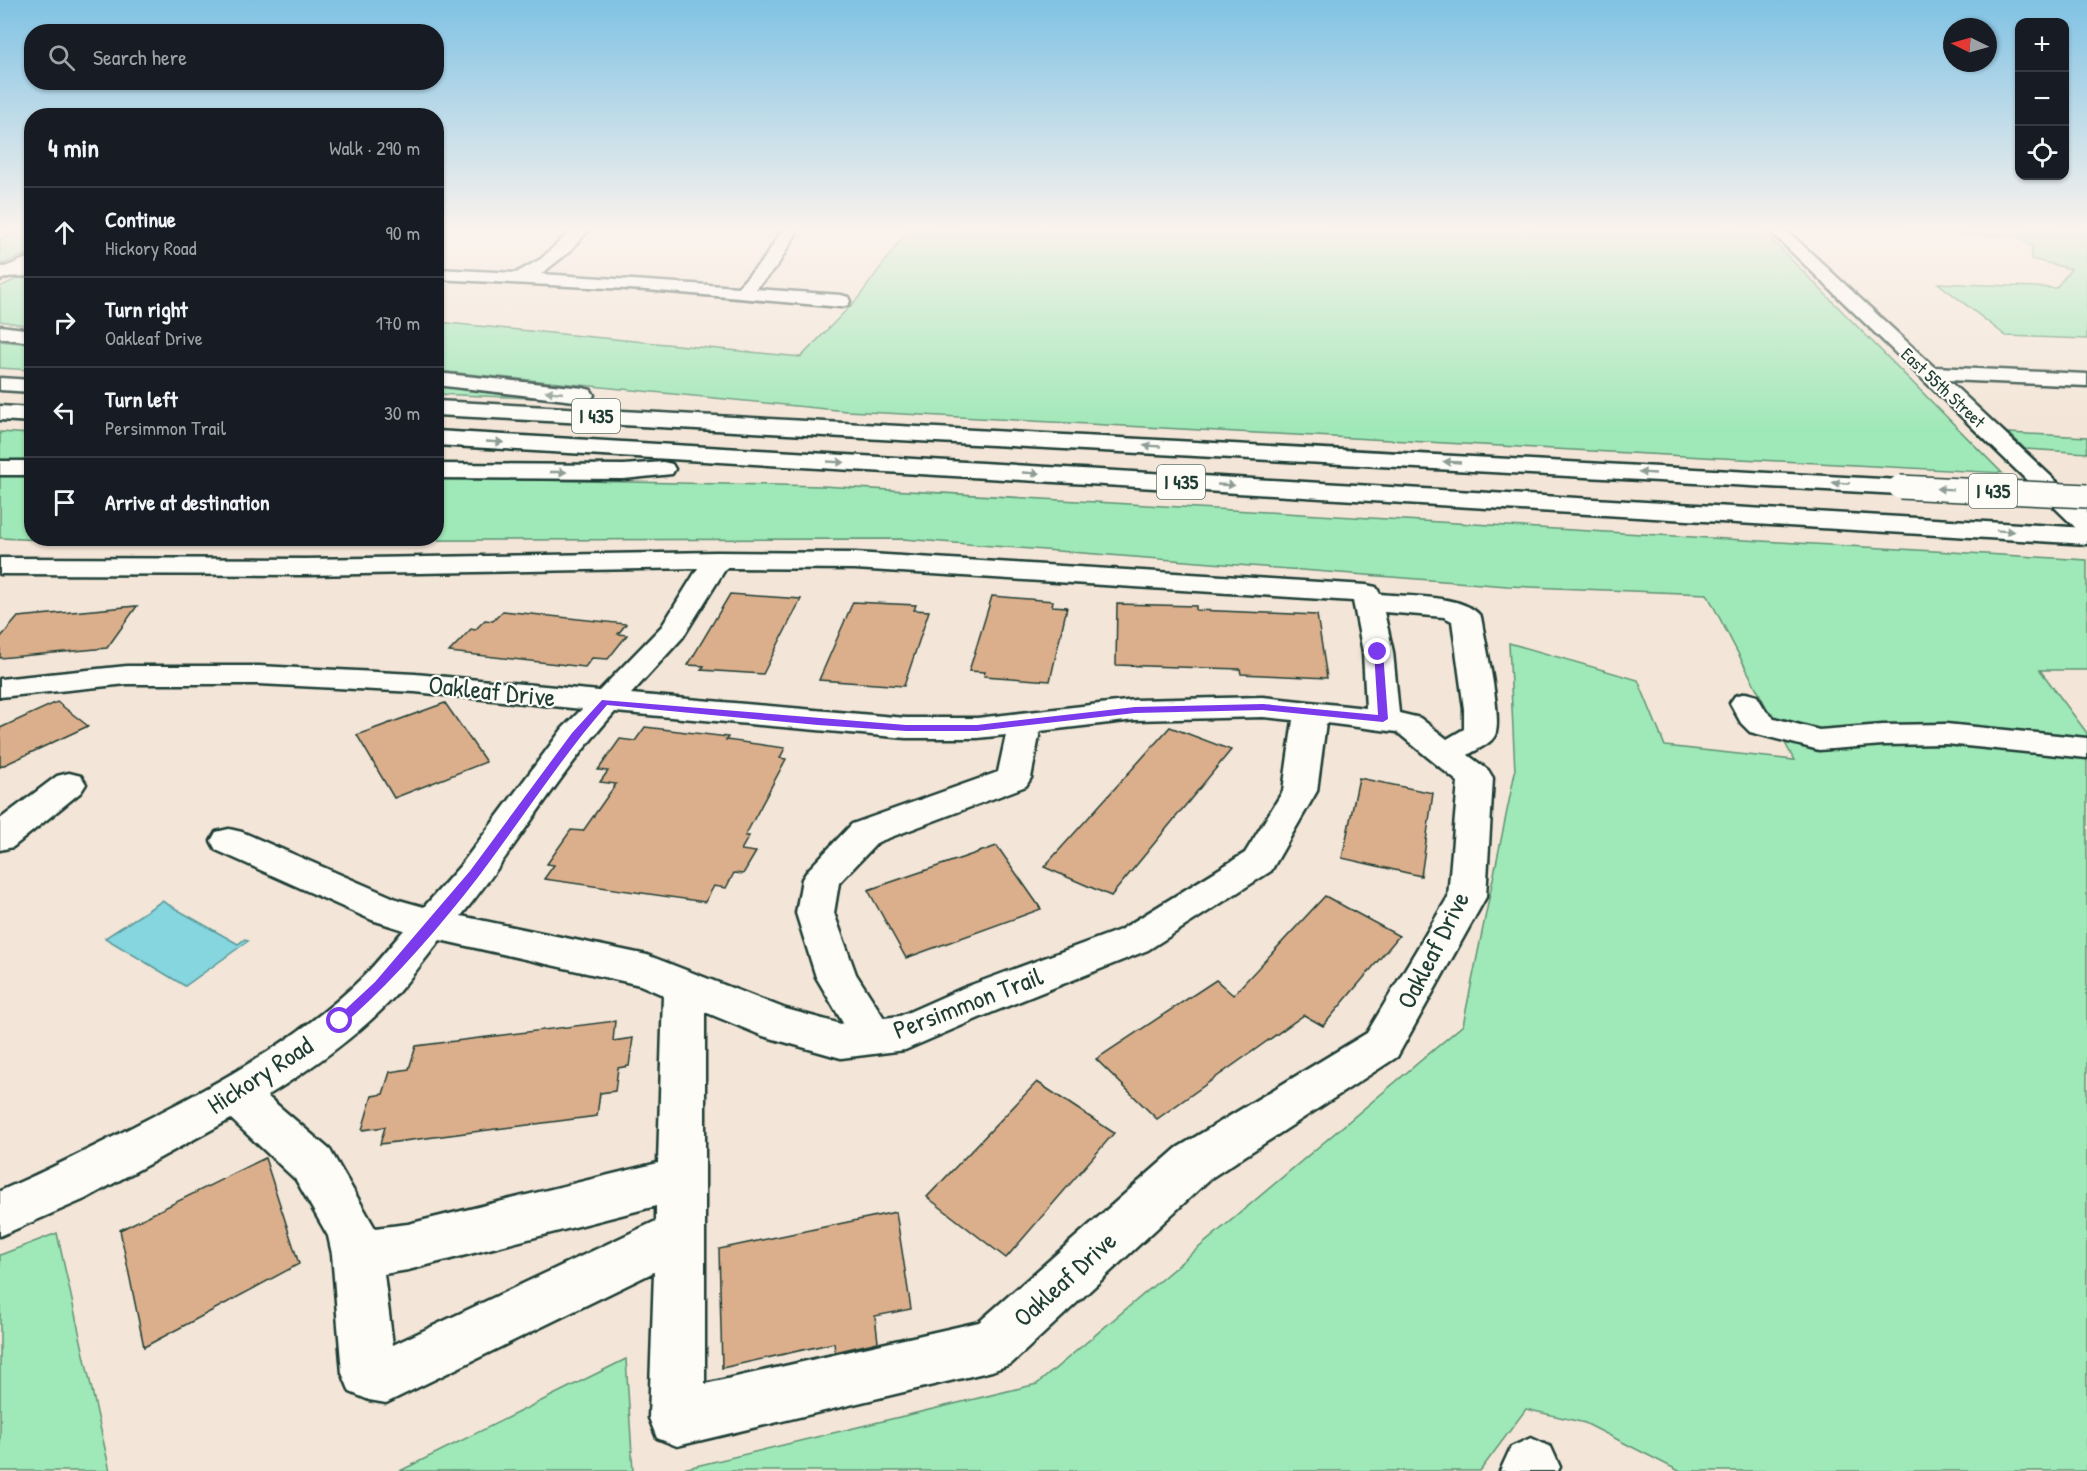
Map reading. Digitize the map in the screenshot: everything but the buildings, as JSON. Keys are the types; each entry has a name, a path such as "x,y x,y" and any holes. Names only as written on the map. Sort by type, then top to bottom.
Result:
{"main road":[{"path":"775,296 841,301"},
{"name":"East 55th Street","path":"1846,296 2087,524"},
{"path":"0,332 24,335"},
{"path":"1927,373 2087,380"},
{"path":"444,380 615,398 756,425"},
{"path":"0,384 24,386"},
{"name":"I 435","path":"444,408 2087,496"},
{"path":"0,413 24,414"},
{"name":"I 435","path":"444,438 2087,536"},
{"path":"444,471 624,472 794,459"},
{"path":"0,468 24,468"},
{"path":"3,569 306,567 717,560 855,561 1367,598 1450,609 1466,617 1480,709 1480,733 1446,754"},
{"name":"Hickory Road","path":"0,1214 68,1184 234,1094 282,1064 340,1021 379,986 474,874 575,735 673,631 717,560"},
{"path":"1367,598 1378,652 1383,719"},
{"name":"Oakleaf Drive","path":"0,688 127,675 259,675 415,683 818,722 906,728 977,728 1135,710 1263,707 1383,719 1408,725 1476,778 1467,897 1382,1045 1194,1163 992,1345 677,1418 684,986"},
{"path":"1746,704 1752,716 1762,725 1820,740 1883,735 1946,734 2087,748"},
{"name":"Persimmon Trail","path":"229,841 386,910 432,924 647,971 778,1024 842,1041 905,1033 1041,975 1134,940 1258,862 1300,791 1310,737 1310,712"},
{"path":"873,1037 837,977 815,913 821,879 866,833 1014,778 1025,722"},
{"path":"0,838 69,784"},
{"path":"234,1094 314,1165 351,1230 357,1254 369,1373 386,1376 680,1234"},
{"path":"357,1254 408,1247 681,1178"}],"green space":[{"path":"0,296 24,296 24,325 0,321"},
{"path":"1827,296 2002,473 847,411 444,372 444,323 801,357 859,297"},
{"path":"1954,296 2087,296 2087,339 2006,336"},
{"path":"0,341 24,343 24,370 0,368"},
{"path":"444,387 555,399 444,394"},
{"path":"0,432 24,434 24,461 0,461"},
{"path":"2009,433 2087,437 2087,453 2025,449"},
{"path":"0,474 24,474 24,539 0,538"},
{"path":"444,478 822,486 2087,560 2087,670 2040,670 2087,733 2087,1471 1679,1471 1585,1423 1526,1409 1480,1471 675,1471 1037,1384 1463,1025 1515,772 1509,643 1638,680 1665,746 1794,760 1707,594 1507,586 903,539 444,540"},
{"path":"57,1233 110,1471 0,1471 0,1255"},
{"path":"626,1359 633,1471 400,1471"}],"water":[{"path":"162,901 238,944 245,939 248,941 185,986 105,938"}],"route":[{"path":"340,1021 379,986 474,874 575,735 605,702 906,728 977,728 1135,710 1263,707 1383,719 1378,652"}]}
